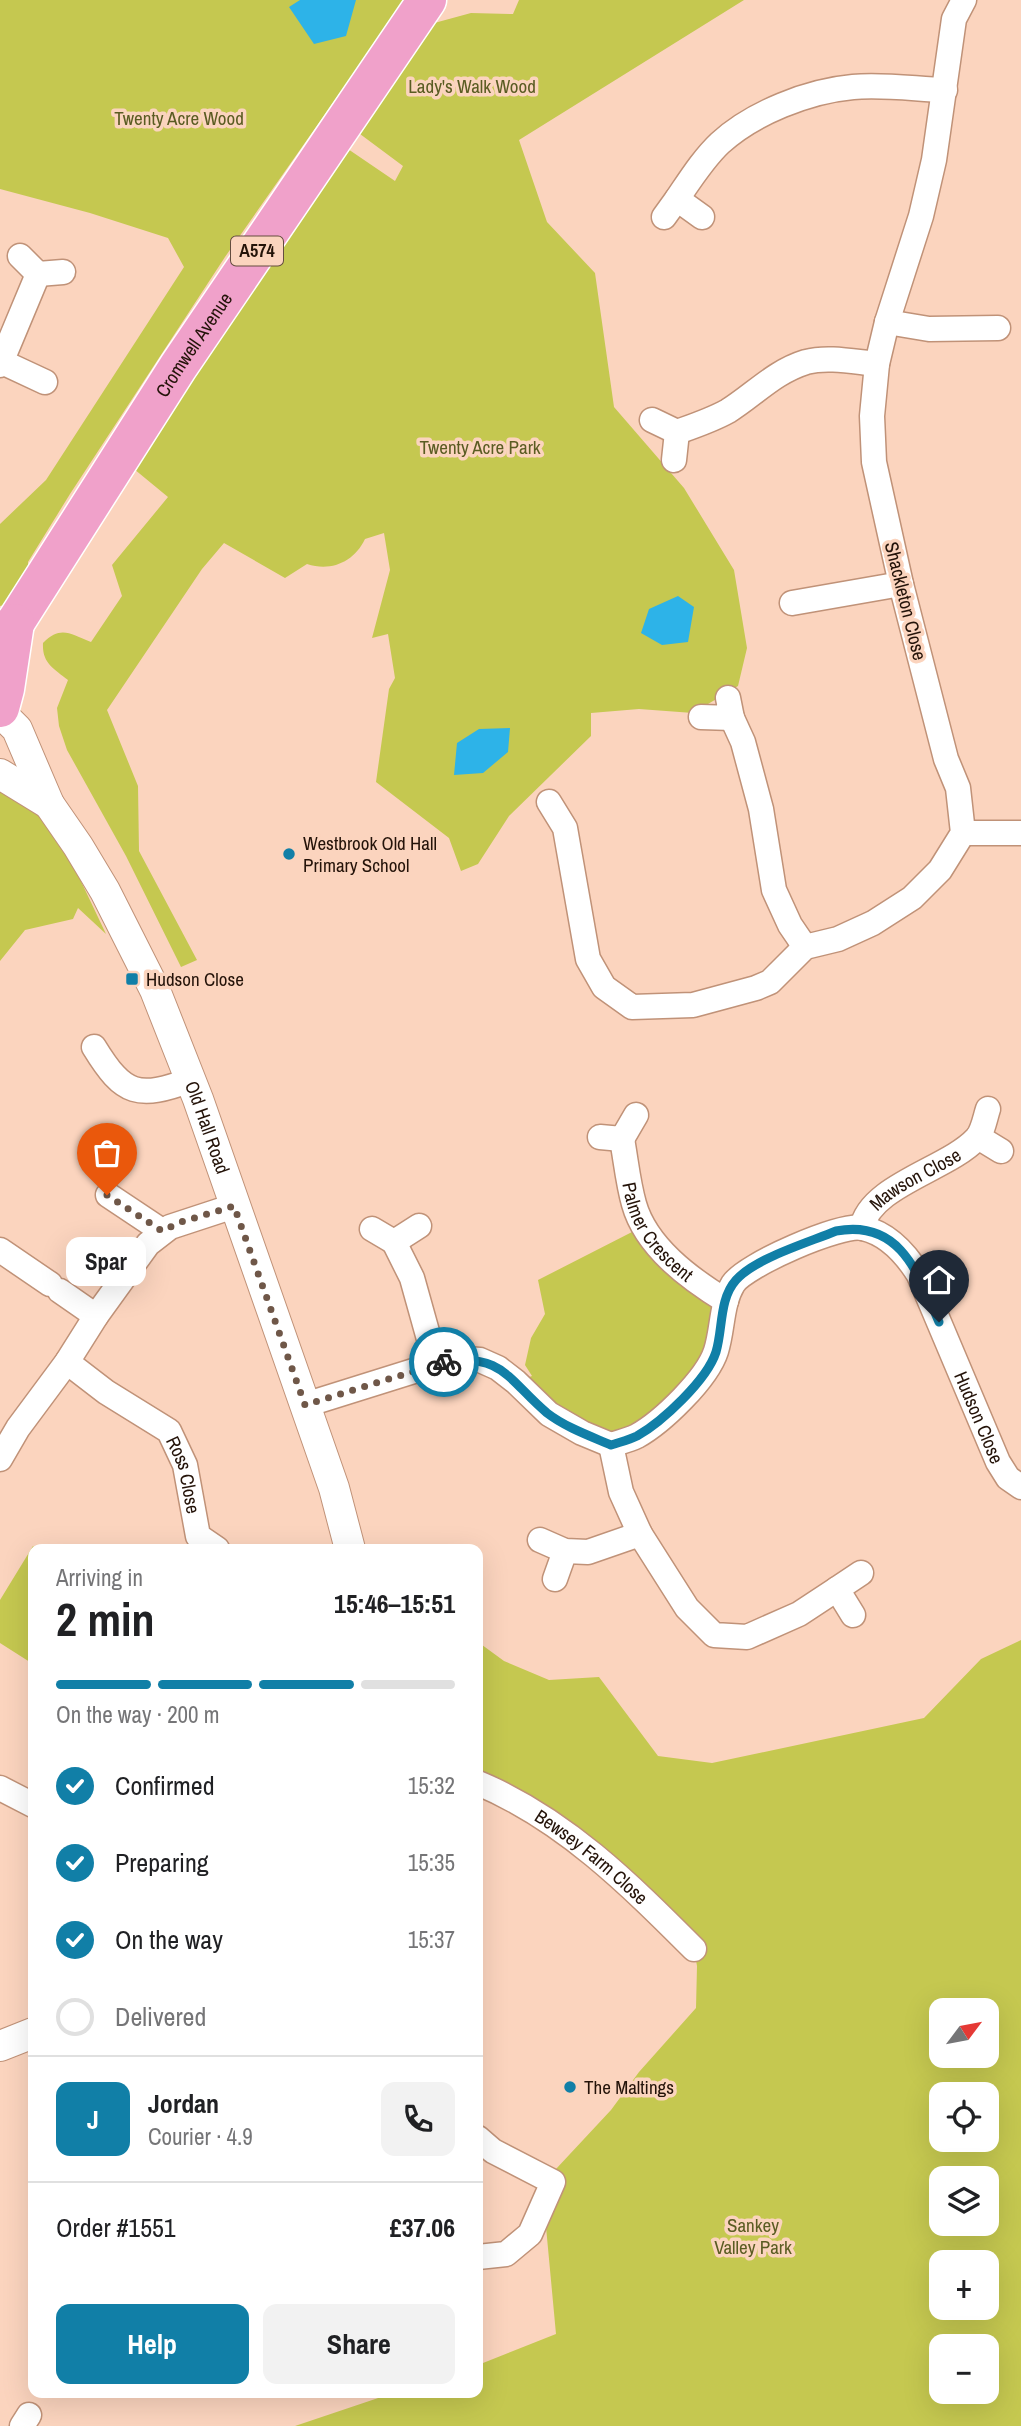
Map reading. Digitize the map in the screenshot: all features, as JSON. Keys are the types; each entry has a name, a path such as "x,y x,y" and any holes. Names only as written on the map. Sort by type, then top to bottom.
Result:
{"main road":[{"name":"Cromwell Avenue","path":"0,710 5,689 7,629 178,367 427,0"}],"street":[{"name":"Shackleton Close","path":"963,833 958,788 946,759 901,584 874,462 872,416 877,365 887,323 921,216 934,160 954,19 964,0"},
{"path":"702,217 670,208 706,157 751,119 811,95 854,86 945,89"},
{"path":"20,256 38,274 64,272"},
{"path":"38,274 1,363 45,382"},
{"path":"887,323 929,329 998,328"},
{"path":"652,420 677,432 728,410 773,377 808,362 838,360 877,365"},
{"path":"674,460 677,432"},
{"path":"792,603 901,584"},
{"path":"702,717 730,708 743,742 761,808 774,890 786,917 805,947"},
{"name":"Old Hall Road","path":"0,710 17,729 49,804 105,891 155,990 191,1080 305,1405 334,1488 349,1544"},
{"name":"Old Hall Road","path":"0,774 49,804"},
{"path":"549,802 565,828 588,958 604,987 632,1007 693,1005 756,988 781,972 805,947 838,939 873,923 912,898 940,870 963,833 1021,833"},
{"path":"94,1047 108,1071 136,1090 160,1091 191,1080"},
{"name":"Mawson Close","path":"862,1228 864,1217 881,1199 978,1138 988,1109"},
{"name":"Palmer Crescent","path":"636,1115 611,1138 635,1206 652,1239 701,1286 726,1301"},
{"name":"Mawson Close","path":"978,1138 1001,1151"},
{"path":"107,1195 162,1231"},
{"path":"0,1459 9,1423 67,1362 96,1316 148,1244 162,1231 181,1222 234,1206"},
{"path":"394,1242 419,1226"},
{"path":"305,1405 436,1364 465,1359 481,1360 498,1368 516,1382 549,1414 582,1433 611,1445 637,1436 674,1407 698,1382 716,1353 726,1301 734,1282 750,1268 836,1231 862,1228"},
{"name":"Hudson Close","path":"862,1228 896,1245 919,1275 998,1462 1008,1478 1021,1487"},
{"path":"372,1229 394,1242 412,1278 436,1364"},
{"path":"0,1250 96,1316"},
{"name":"Ross Close","path":"67,1362 106,1392 169,1431 185,1465 198,1536 210,1544"},
{"path":"611,1445 621,1492 640,1534 687,1608 714,1635 747,1637 799,1614 861,1573"},
{"path":"540,1540 565,1551 588,1552 640,1534"},
{"path":"555,1579 565,1551"},
{"path":"837,1589 853,1615"},
{"name":"Bewsey Farm Close","path":"483,1785 508,1796 577,1840 632,1888 694,1949"},
{"path":"0,1788 28,1802"},
{"path":"0,2046 28,2035"},
{"path":"483,2142 493,2151 553,2182 530,2234 506,2254 483,2256"}],"green space":[{"name":"Twenty Acre Wood","path":"0,0 405,0 225,257 70,494 28,562 29,578 13,603 0,606 0,524 46,480 184,267 168,238 90,213 0,189"},
{"path":"519,0 744,0 519,140 547,222 595,273 614,407 684,488 734,570 747,648 738,686 693,713 639,709 591,713 591,736 509,816 478,864 461,871 449,838 376,782 389,689 395,678 388,634 372,638 390,570 384,533 365,539 355,554 341,563 325,567 307,564 285,578 224,543 202,569 107,710 138,786 139,851 197,960 181,967 126,856 67,750 59,726 57,708 68,680 53,668 44,656 43,643 49,637 61,633 91,642 122,596 112,565 168,497 134,469 345,147 395,181 403,166 356,131 427,25 471,13 513,14"},
{"path":"0,787 38,810 69,856 106,934 78,908 73,919 25,930 0,961"},
{"path":"632,1232 694,1293 726,1301 698,1382 611,1445 516,1382 532,1376 525,1365 531,1338 545,1314 538,1280"},
{"path":"28,1554 28,1661 0,1643 0,1600"},
{"name":"Sankey Valley Park","path":"1021,1640 1021,2426 295,2426 378,2398 483,2398 483,2363 556,2334 542,2184 611,2110 639,2072 696,2008 697,1966 694,1949 609,1853 554,1810 483,1774 483,1646 504,1661 549,1680 599,1677 658,1756 712,1763 924,1718 981,1659"}],"water":[{"path":"300,0 356,0 346,36 314,44 289,7"},
{"path":"678,596 694,607 688,642 662,645 641,633 649,609"},
{"path":"510,728 508,752 483,773 454,775 457,743 479,729"}],"way so far":[{"path":"107,1195 162,1231 181,1222 234,1206 305,1405 444,1362"}],"place":[{"name":"Westbrook Old Hall Primary School","path":"289,854"},
{"name":"Hudson Close","path":"132,979"},
{"name":"Spar","path":"107,1195"},
{"name":"The Maltings","path":"570,2087"}],"route":[{"path":"444,1362 481,1360 498,1368 549,1414 582,1433 611,1445 637,1436 674,1407 698,1382 716,1353 726,1301 734,1282 750,1268 801,1245 850,1228 862,1228 896,1245 919,1275 939,1322"}],"park label":[{"name":"Lady's Walk Wood","path":"472,86"},
{"name":"Twenty Acre Park","path":"480,447"}]}
